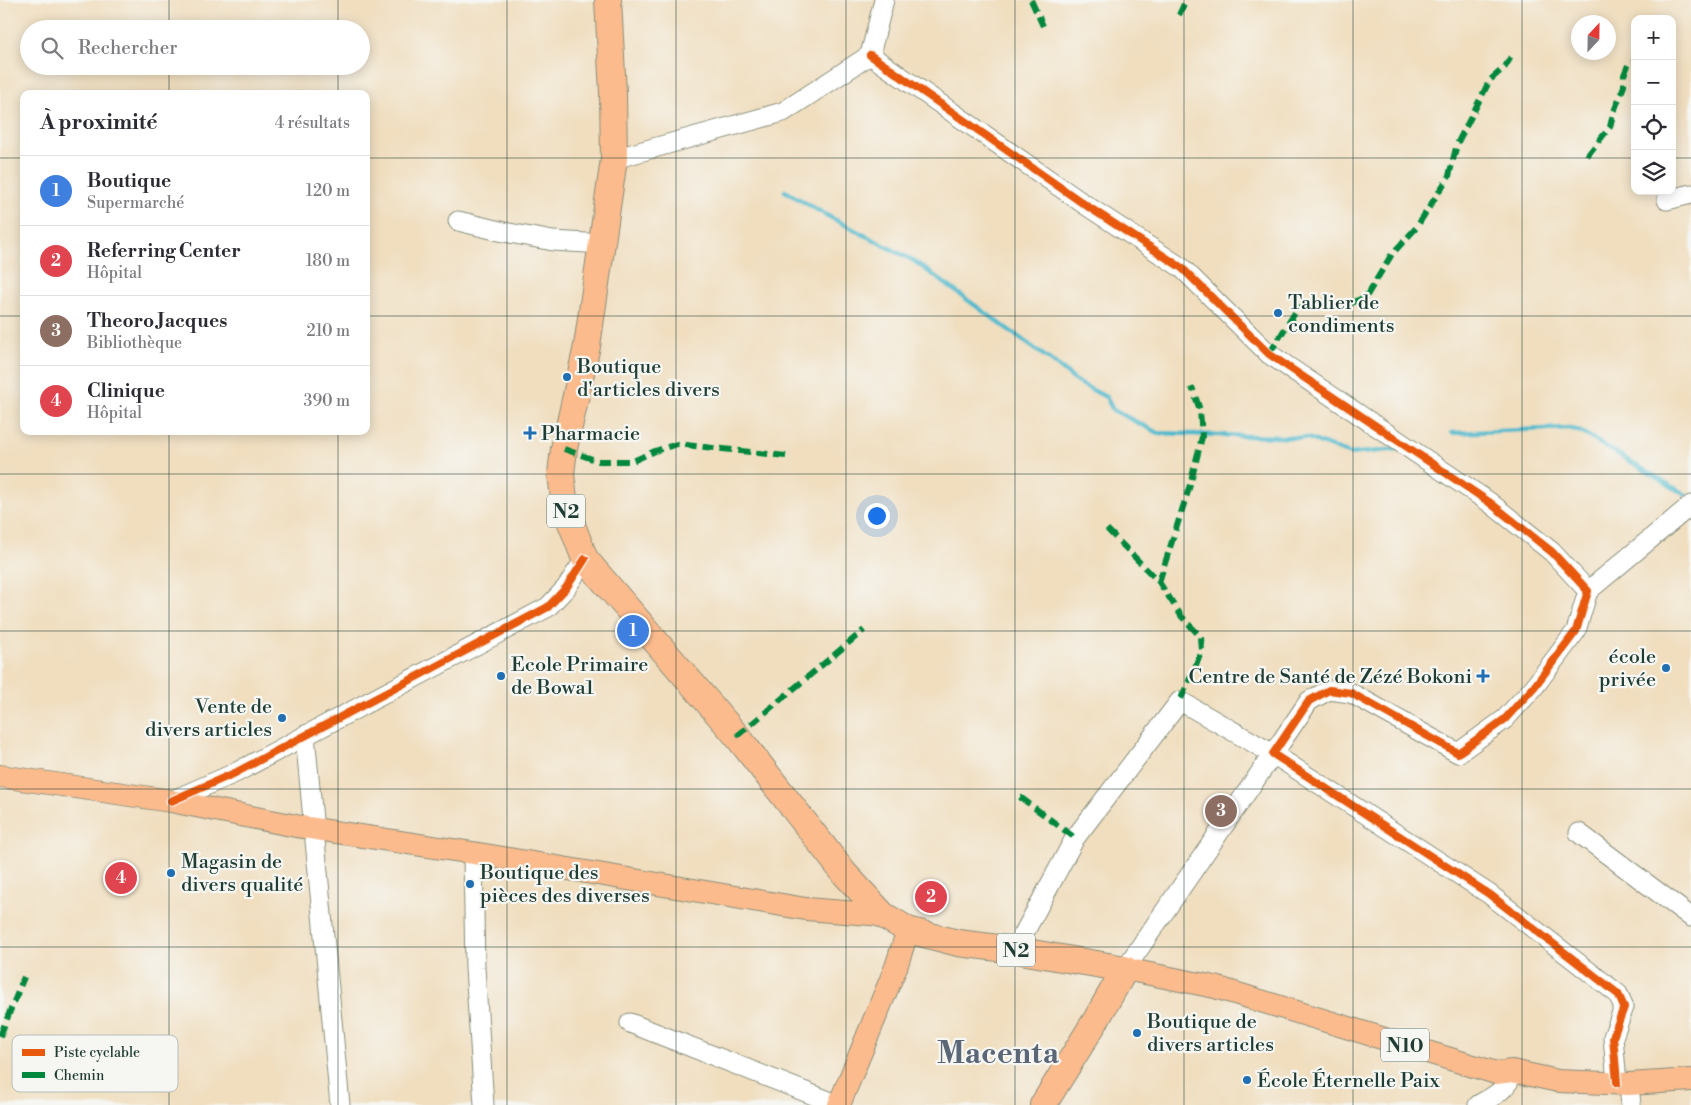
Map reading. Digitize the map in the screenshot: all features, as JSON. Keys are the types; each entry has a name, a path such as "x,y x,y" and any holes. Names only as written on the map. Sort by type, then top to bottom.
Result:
{"highway":[{"name":"N2","path":"608,0 614,159 587,346 564,449 561,474 565,507 585,558 737,736 844,873 883,915 908,930 958,943 1015,950 1125,969"},
{"path":"1043,1105 1125,969"}],"main road":[{"path":"0,776 171,801 296,826 806,908 883,915"},
{"path":"839,1105 896,967 908,930"},
{"name":"N10","path":"1125,969 1215,987 1496,1073 1512,1071 1558,1081 1626,1090 1691,1080"}],"street":[{"path":"614,159 783,112 870,55 884,0"},
{"path":"870,55 1084,204 1182,268 1269,354 1489,502 1552,552 1588,591"},
{"path":"1667,200 1691,194"},
{"path":"458,221 553,241 603,244"},
{"path":"1125,969 1309,701 1329,690 1351,693 1458,753 1505,719 1534,687 1576,631 1588,591 1691,505"},
{"path":"171,801 235,773 548,607 566,588 585,558"},
{"path":"1015,950 1075,838 1180,701 1273,754 1489,894 1618,994 1624,1007 1613,1037 1626,1090"},
{"path":"305,735 340,1105"},
{"path":"1579,833 1691,917"},
{"path":"473,853 475,968 484,1105"},
{"path":"630,1023 839,1105"},
{"path":"1478,1105 1496,1096 1512,1078 1512,1071"}],"waterway":[{"path":"785,191 914,261 1057,365 1077,382 1106,397 1113,410 1158,433 1308,438 1350,454 1398,449"},
{"path":"1452,433 1570,428 1583,433 1686,495"}],"marked path":[{"path":"1031,0 1043,26"},
{"path":"1179,15 1186,0"},
{"path":"1269,354 1298,308 1322,304 1343,306 1366,297 1392,254 1416,228 1449,176 1457,144 1490,80 1505,67 1512,55"},
{"path":"1587,156 1610,127 1624,86 1624,75 1631,62"},
{"path":"1159,582 1190,485 1202,437 1200,410 1192,387"},
{"path":"564,449 598,461 633,461 677,444 786,456"},
{"path":"1107,529 1159,582 1182,617 1201,637 1202,651 1180,701"},
{"path":"737,736 864,630"},
{"path":"1020,797 1075,838"},
{"path":"0,1036 24,977"}],"cycle path":[{"path":"870,55 1084,204 1182,268 1269,354 1489,502 1552,552 1588,591 1576,631 1534,687 1505,719 1458,753 1351,693 1329,690 1309,701 1273,754 1489,894 1618,994 1624,1007 1613,1037 1617,1083"},
{"path":"171,801 235,773 548,607 566,588 585,559"}],"place":[{"name":"Tablier de condiments","path":"1278,313"},
{"name":"Boutique d'articles divers","path":"567,377"},
{"name":"Pharmacie","path":"530,433"},
{"name":"Boutique","path":"633,631"},
{"name":"école privée","path":"1666,668"},
{"name":"Ecole Primaire de Bowa1","path":"501,676"},
{"name":"Centre de Santé de Zézé Bokoni","path":"1483,676"},
{"name":"Vente de divers articles","path":"282,718"},
{"name":"Theoro Jacques","path":"1221,811"},
{"name":"Magasin de divers qualité","path":"171,873"},
{"name":"Clinique","path":"121,878"},
{"name":"Boutique des pièces des diverses","path":"470,884"},
{"name":"Referring Center","path":"931,897"},
{"name":"Boutique de divers articles","path":"1137,1033"},
{"name":"École Éternelle Paix","path":"1247,1080"}],"district":[{"name":"Macenta","path":"998,1053"}]}
